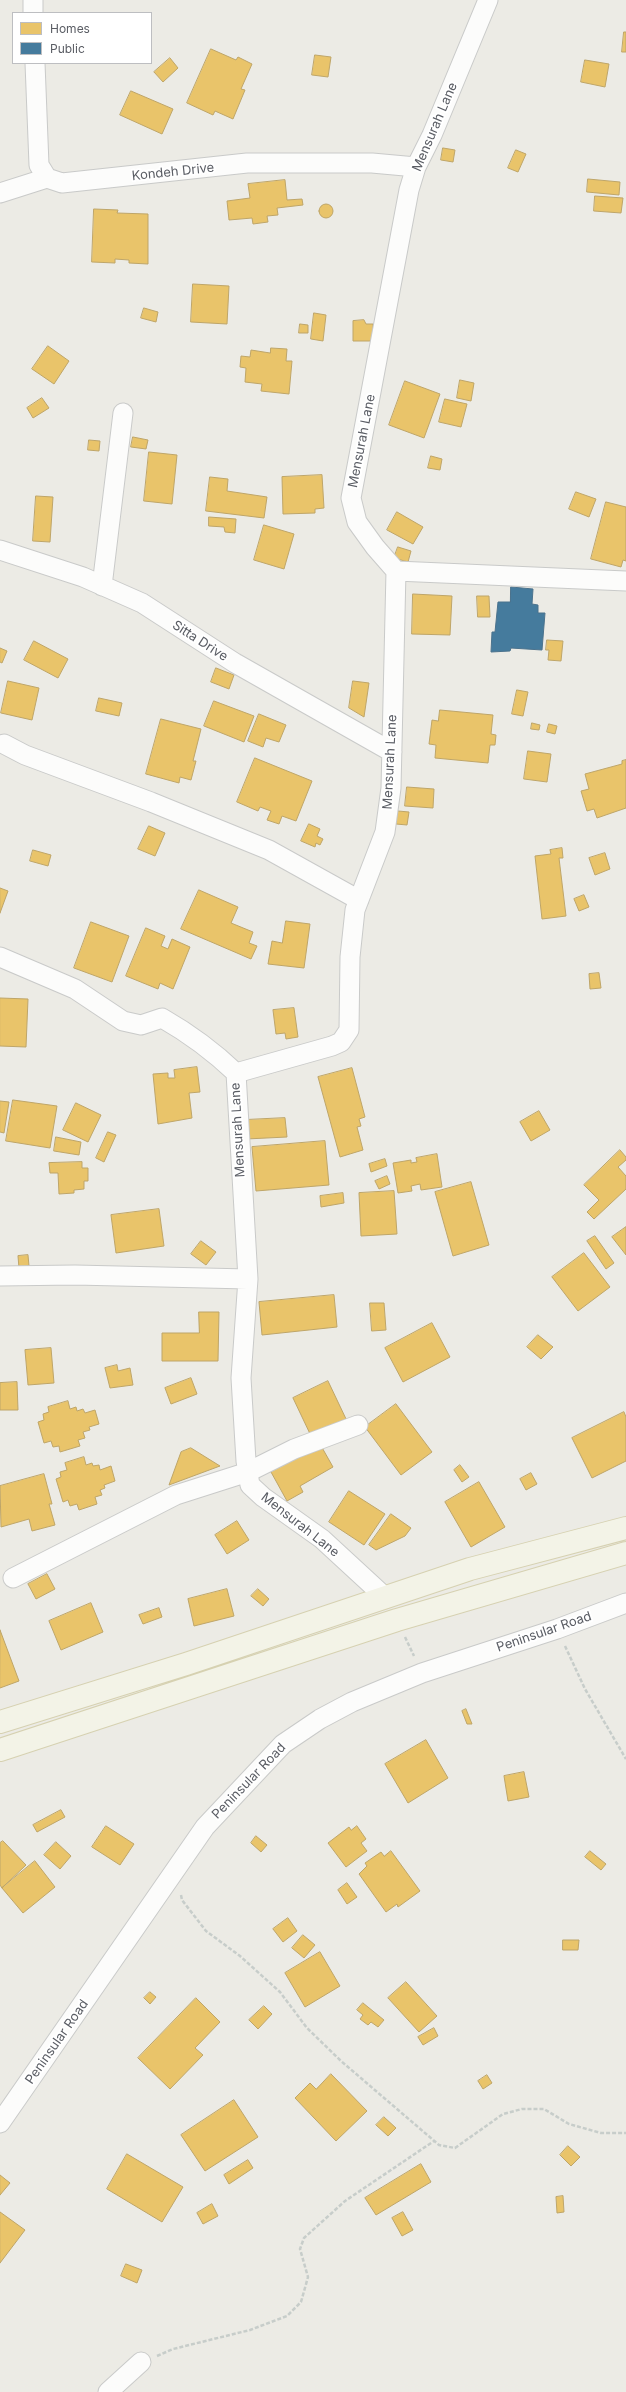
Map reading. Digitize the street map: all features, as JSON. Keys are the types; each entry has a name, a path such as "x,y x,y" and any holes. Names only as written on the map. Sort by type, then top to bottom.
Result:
{"main road":[{"path":"0,1722 386,1598 470,1569 626,1528"},
{"path":"0,1750 397,1620 626,1553"}],"street":[{"path":"33,0 33,12"},
{"name":"Mensurah Lane","path":"386,1598 322,1539 263,1497 250,1485 241,1378 248,1280 236,1073 332,1046 341,1042 349,1030 350,958 355,910 385,832 391,788 396,571 357,522 351,498 409,190 416,167 432,136 488,0"},
{"path":"0,193 48,178 39,165 35,64"},
{"name":"Kondeh Drive","path":"48,178 62,183 247,163 372,163 416,167"},
{"path":"102,586 122,412"},
{"name":"Sitta Drive","path":"0,550 83,577 142,603 235,663 392,752"},
{"path":"396,571 626,581"},
{"path":"4,744 25,755 269,850 359,900"},
{"path":"0,956 75,989 123,1021 141,1024 162,1018 190,1033 215,1053 236,1073"},
{"path":"0,1276 75,1275 248,1280"},
{"path":"13,1578 176,1495 248,1472 294,1449 358,1425"},
{"name":"Peninsular Road","path":"0,2123 205,1827 283,1744 320,1719 352,1702 422,1673 557,1629 626,1603"},
{"path":"108,2392 141,2362"}],"path":[{"path":"397,1620 422,1673"},
{"path":"557,1629 585,1689 626,1759"},
{"path":"175,1871 182,1900 206,1931 240,1956 280,1992 307,2028 341,2061 439,2145 455,2148 503,2114 522,2109 544,2109 569,2124 600,2133 626,2133"},
{"path":"141,2362 173,2349 250,2330 287,2316 300,2302 308,2277 300,2249 304,2238 345,2202 434,2141"}],"building: Homes":[{"path":"624,32 626,32 626,52 622,52"},
{"path":"211,49 236,60 238,57 252,64 241,89 245,90 233,119 215,111 213,115 187,103"},
{"path":"315,55 331,57 328,77 312,75"},
{"path":"170,58 178,68 163,82 154,72"},
{"path":"585,60 609,64 605,87 581,82"},
{"path":"131,91 173,109 162,134 120,115"},
{"path":"443,148 455,150 453,162 441,160"},
{"path":"516,150 526,154 518,172 508,168"},
{"path":"588,179 620,182 619,195 587,192"},
{"path":"285,180 287,200 302,199 303,205 277,208 278,215 267,216 268,222 253,224 252,218 229,220 227,201 250,198 248,184"},
{"path":"595,196 623,198 621,213 594,211"},
{"path":"323,204 329,204 333,208 333,214 329,218 323,218 319,214 319,208"},
{"path":"94,209 118,210 117,213 148,214 148,264 129,263 129,260 115,259 115,263 92,262"},
{"path":"193,284 229,286 227,324 191,322"},
{"path":"144,308 158,312 156,322 141,318"},
{"path":"314,313 326,315 323,341 311,339"},
{"path":"364,320 366,324 373,324 373,341 353,341 353,321"},
{"path":"300,324 308,325 308,333 299,333"},
{"path":"48,346 69,361 54,384 32,369"},
{"path":"271,348 287,349 286,361 292,361 289,394 261,391 262,384 245,382 246,368 240,367 241,356 250,357 251,350 270,353"},
{"path":"460,380 474,383 471,401 457,398"},
{"path":"405,381 440,394 424,438 389,425"},
{"path":"42,398 49,408 33,418 27,408"},
{"path":"445,399 467,404 461,427 439,422"},
{"path":"133,437 148,440 146,449 131,447"},
{"path":"89,440 100,441 99,451 88,450"},
{"path":"149,452 177,455 172,504 144,501"},
{"path":"431,456 442,459 440,470 428,468"},
{"path":"322,475 324,508 315,509 315,513 283,514 282,477"},
{"path":"210,477 228,479 227,491 267,497 264,518 206,511"},
{"path":"576,492 596,499 589,517 569,509"},
{"path":"36,496 53,497 50,542 33,541"},
{"path":"606,502 626,507 626,561 623,560 621,567 591,559"},
{"path":"397,512 423,527 413,544 387,530"},
{"path":"209,517 236,519 235,533 225,532 224,527 209,526"},
{"path":"264,525 294,534 284,569 254,560"},
{"path":"398,547 411,551 408,562 394,558"},
{"path":"413,594 452,596 450,635 412,634"},
{"path":"477,596 489,596 490,617 478,617"},
{"path":"547,640 563,641 561,661 548,660 549,650 546,650"},
{"path":"34,641 68,659 58,678 24,660"},
{"path":"0,648 7,651 2,663 0,662"},
{"path":"216,668 234,675 229,689 211,682"},
{"path":"8,681 39,688 32,720 1,713"},
{"path":"353,681 369,683 364,717 349,708"},
{"path":"517,690 528,692 523,716 512,714"},
{"path":"99,698 122,703 119,716 96,711"},
{"path":"214,701 254,716 244,742 204,726"},
{"path":"440,710 493,715 491,734 496,735 495,745 490,745 488,763 435,758 436,745 429,744 432,720 438,721"},
{"path":"259,714 286,725 279,742 266,738 263,747 248,741"},
{"path":"161,719 201,729 193,761 196,761 191,780 180,777 179,783 146,774"},
{"path":"532,723 540,725 539,730 531,729"},
{"path":"549,724 557,726 555,734 547,732"},
{"path":"528,751 551,754 547,782 524,779"},
{"path":"255,758 312,781 296,821 282,816 279,824 267,820 271,811 260,807 258,811 237,802"},
{"path":"626,760 626,808 597,818 594,809 587,811 581,791 589,789 585,774 622,764 622,761"},
{"path":"407,787 434,789 433,808 405,806"},
{"path":"398,811 409,812 407,825 396,824"},
{"path":"309,824 320,829 317,836 323,839 320,845 316,843 315,847 301,841"},
{"path":"149,826 165,833 155,856 138,849"},
{"path":"562,848 563,858 559,858 566,916 542,919 535,856 551,854 550,850"},
{"path":"33,850 51,855 48,866 30,861"},
{"path":"605,853 610,869 595,875 589,858"},
{"path":"0,888 8,891 0,913"},
{"path":"199,890 238,907 231,923 253,932 249,943 257,946 251,959 181,929"},
{"path":"584,895 589,907 579,911 574,899"},
{"path":"286,921 310,924 304,968 268,964 272,941 282,943"},
{"path":"91,922 129,936 112,982 74,968"},
{"path":"146,928 165,936 161,946 168,949 172,939 190,947 173,989 160,983 158,989 126,976"},
{"path":"599,973 601,988 590,989 589,974"},
{"path":"0,998 28,999 26,1047 0,1046"},
{"path":"294,1008 298,1037 286,1039 285,1033 276,1034 273,1010"},
{"path":"197,1067 200,1092 189,1093 192,1118 158,1124 153,1074 168,1073 168,1078 175,1078 174,1070"},
{"path":"352,1068 365,1117 359,1119 361,1126 357,1127 363,1150 340,1157 318,1077"},
{"path":"13,1100 57,1106 50,1148 6,1141"},
{"path":"0,1101 9,1102 4,1133 0,1132"},
{"path":"76,1103 101,1115 88,1142 63,1130"},
{"path":"539,1111 550,1130 531,1141 520,1122"},
{"path":"285,1118 287,1137 246,1139 245,1120"},
{"path":"108,1132 116,1135 104,1162 96,1158"},
{"path":"56,1137 81,1142 79,1155 54,1151"},
{"path":"325,1141 329,1185 256,1191 252,1147"},
{"path":"620,1150 626,1157 626,1160 618,1167 626,1176 626,1189 594,1219 587,1212 599,1200 584,1185"},
{"path":"437,1154 442,1187 421,1190 420,1184 411,1186 412,1191 398,1193 393,1163 411,1160 411,1163 417,1162 416,1158"},
{"path":"385,1159 387,1166 371,1172 369,1164"},
{"path":"82,1162 82,1168 88,1168 88,1181 84,1181 84,1189 74,1190 74,1193 59,1194 58,1173 50,1173 49,1163"},
{"path":"387,1176 390,1184 379,1189 375,1181"},
{"path":"471,1182 489,1245 453,1256 435,1192"},
{"path":"394,1191 397,1234 361,1236 359,1193"},
{"path":"343,1193 344,1203 321,1207 320,1196"},
{"path":"159,1209 164,1246 116,1253 111,1215"},
{"path":"626,1227 626,1255 612,1237"},
{"path":"595,1236 614,1263 606,1269 587,1241"},
{"path":"201,1241 216,1252 206,1265 191,1254"},
{"path":"584,1253 610,1287 578,1311 552,1277"},
{"path":"28,1255 29,1266 19,1268 18,1256"},
{"path":"334,1295 337,1327 262,1335 259,1302"},
{"path":"370,1303 384,1303 386,1330 372,1331"},
{"path":"199,1312 219,1312 218,1361 162,1361 162,1333 199,1333"},
{"path":"432,1323 450,1357 403,1382 385,1348"},
{"path":"538,1335 553,1347 541,1359 527,1347"},
{"path":"51,1348 54,1383 28,1385 25,1350"},
{"path":"117,1365 118,1371 130,1368 133,1385 110,1388 105,1368"},
{"path":"191,1378 197,1394 171,1404 165,1388"},
{"path":"328,1381 347,1421 312,1438 293,1398"},
{"path":"17,1382 18,1410 0,1410 0,1383"},
{"path":"68,1401 70,1409 76,1407 77,1411 83,1409 85,1413 95,1410 99,1424 89,1427 90,1430 83,1432 85,1438 78,1440 80,1446 60,1452 59,1446 53,1447 51,1441 44,1443 38,1422 44,1420 43,1414 49,1412 48,1407"},
{"path":"396,1404 432,1452 401,1475 365,1427"},
{"path":"624,1412 626,1417 626,1461 592,1478 572,1438"},
{"path":"320,1444 333,1467 300,1486 303,1492 287,1501 271,1472"},
{"path":"191,1448 220,1466 169,1485 181,1452"},
{"path":"84,1457 86,1465 92,1463 93,1466 99,1465 100,1470 111,1466 115,1481 104,1485 105,1488 100,1490 102,1495 95,1497 97,1504 79,1510 77,1504 70,1506 68,1500 63,1502 56,1479 61,1477 60,1472 67,1470 65,1463"},
{"path":"460,1465 469,1477 462,1482 454,1470"},
{"path":"531,1473 537,1484 526,1490 520,1479"},
{"path":"44,1474 52,1504 49,1504 55,1525 32,1531 29,1519 1,1527 0,1486"},
{"path":"479,1482 505,1527 471,1547 445,1502"},
{"path":"349,1491 385,1514 364,1545 329,1522"},
{"path":"391,1514 411,1528 405,1536 376,1550 369,1545"},
{"path":"237,1521 249,1540 227,1554 215,1535"},
{"path":"47,1574 55,1589 36,1599 28,1584"},
{"path":"227,1589 234,1616 194,1626 188,1599"},
{"path":"258,1589 269,1599 263,1606 251,1596"},
{"path":"91,1603 103,1632 61,1650 49,1621"},
{"path":"159,1608 162,1617 143,1624 139,1615"},
{"path":"0,1630 19,1681 0,1688"},
{"path":"466,1709 472,1724 467,1724 462,1711"},
{"path":"426,1740 448,1778 408,1803 385,1764"},
{"path":"524,1772 529,1797 508,1801 504,1776"},
{"path":"61,1810 65,1817 37,1832 33,1825"},
{"path":"106,1826 134,1844 120,1865 92,1847"},
{"path":"357,1826 366,1839 361,1843 367,1851 346,1867 328,1843 349,1827 351,1830"},
{"path":"256,1836 267,1845 261,1852 251,1843"},
{"path":"3,1841 26,1865 2,1888 0,1885 0,1843"},
{"path":"56,1842 71,1856 60,1869 44,1855"},
{"path":"391,1851 420,1891 398,1907 397,1904 386,1912 359,1874 367,1866 365,1863 381,1852 384,1856"},
{"path":"590,1851 606,1864 601,1870 585,1857"},
{"path":"35,1861 55,1887 23,1913 2,1888"},
{"path":"347,1883 357,1897 347,1904 338,1890"},
{"path":"288,1918 297,1931 283,1942 273,1929"},
{"path":"303,1935 315,1945 304,1958 292,1948"},
{"path":"563,1940 579,1940 578,1950 563,1950"},
{"path":"320,1952 340,1986 305,2007 285,1973"},
{"path":"406,1982 437,2016 419,2032 388,1998"},
{"path":"150,1992 156,1997 150,2004 144,1998"},
{"path":"196,1998 220,2022 195,2048 203,2055 170,2089 138,2058"},
{"path":"363,2003 384,2020 378,2027 371,2022 368,2025 360,2019 363,2015 357,2010"},
{"path":"264,2006 272,2014 258,2029 249,2020"},
{"path":"434,2028 438,2036 423,2045 418,2037"},
{"path":"331,2074 367,2111 336,2141 295,2098 310,2083 316,2089"},
{"path":"487,2075 492,2083 483,2089 478,2081"},
{"path":"234,2100 258,2137 205,2171 181,2135"},
{"path":"384,2117 396,2128 388,2136 376,2125"},
{"path":"568,2146 580,2157 571,2166 560,2155"},
{"path":"127,2154 183,2187 162,2222 107,2189"},
{"path":"248,2160 253,2168 229,2184 224,2175"},
{"path":"421,2164 431,2182 376,2215 365,2198"},
{"path":"0,2175 10,2183 0,2195"},
{"path":"563,2196 564,2212 557,2213 556,2197"},
{"path":"212,2204 218,2216 203,2224 197,2213"},
{"path":"0,2212 25,2230 0,2263"},
{"path":"403,2212 413,2230 402,2236 392,2218"},
{"path":"126,2264 142,2270 137,2283 121,2276"}],"building: Public":[{"path":"511,587 533,589 532,604 538,605 538,613 545,613 542,650 511,648 510,651 491,652 492,632 495,632 498,602 510,602"}]}
